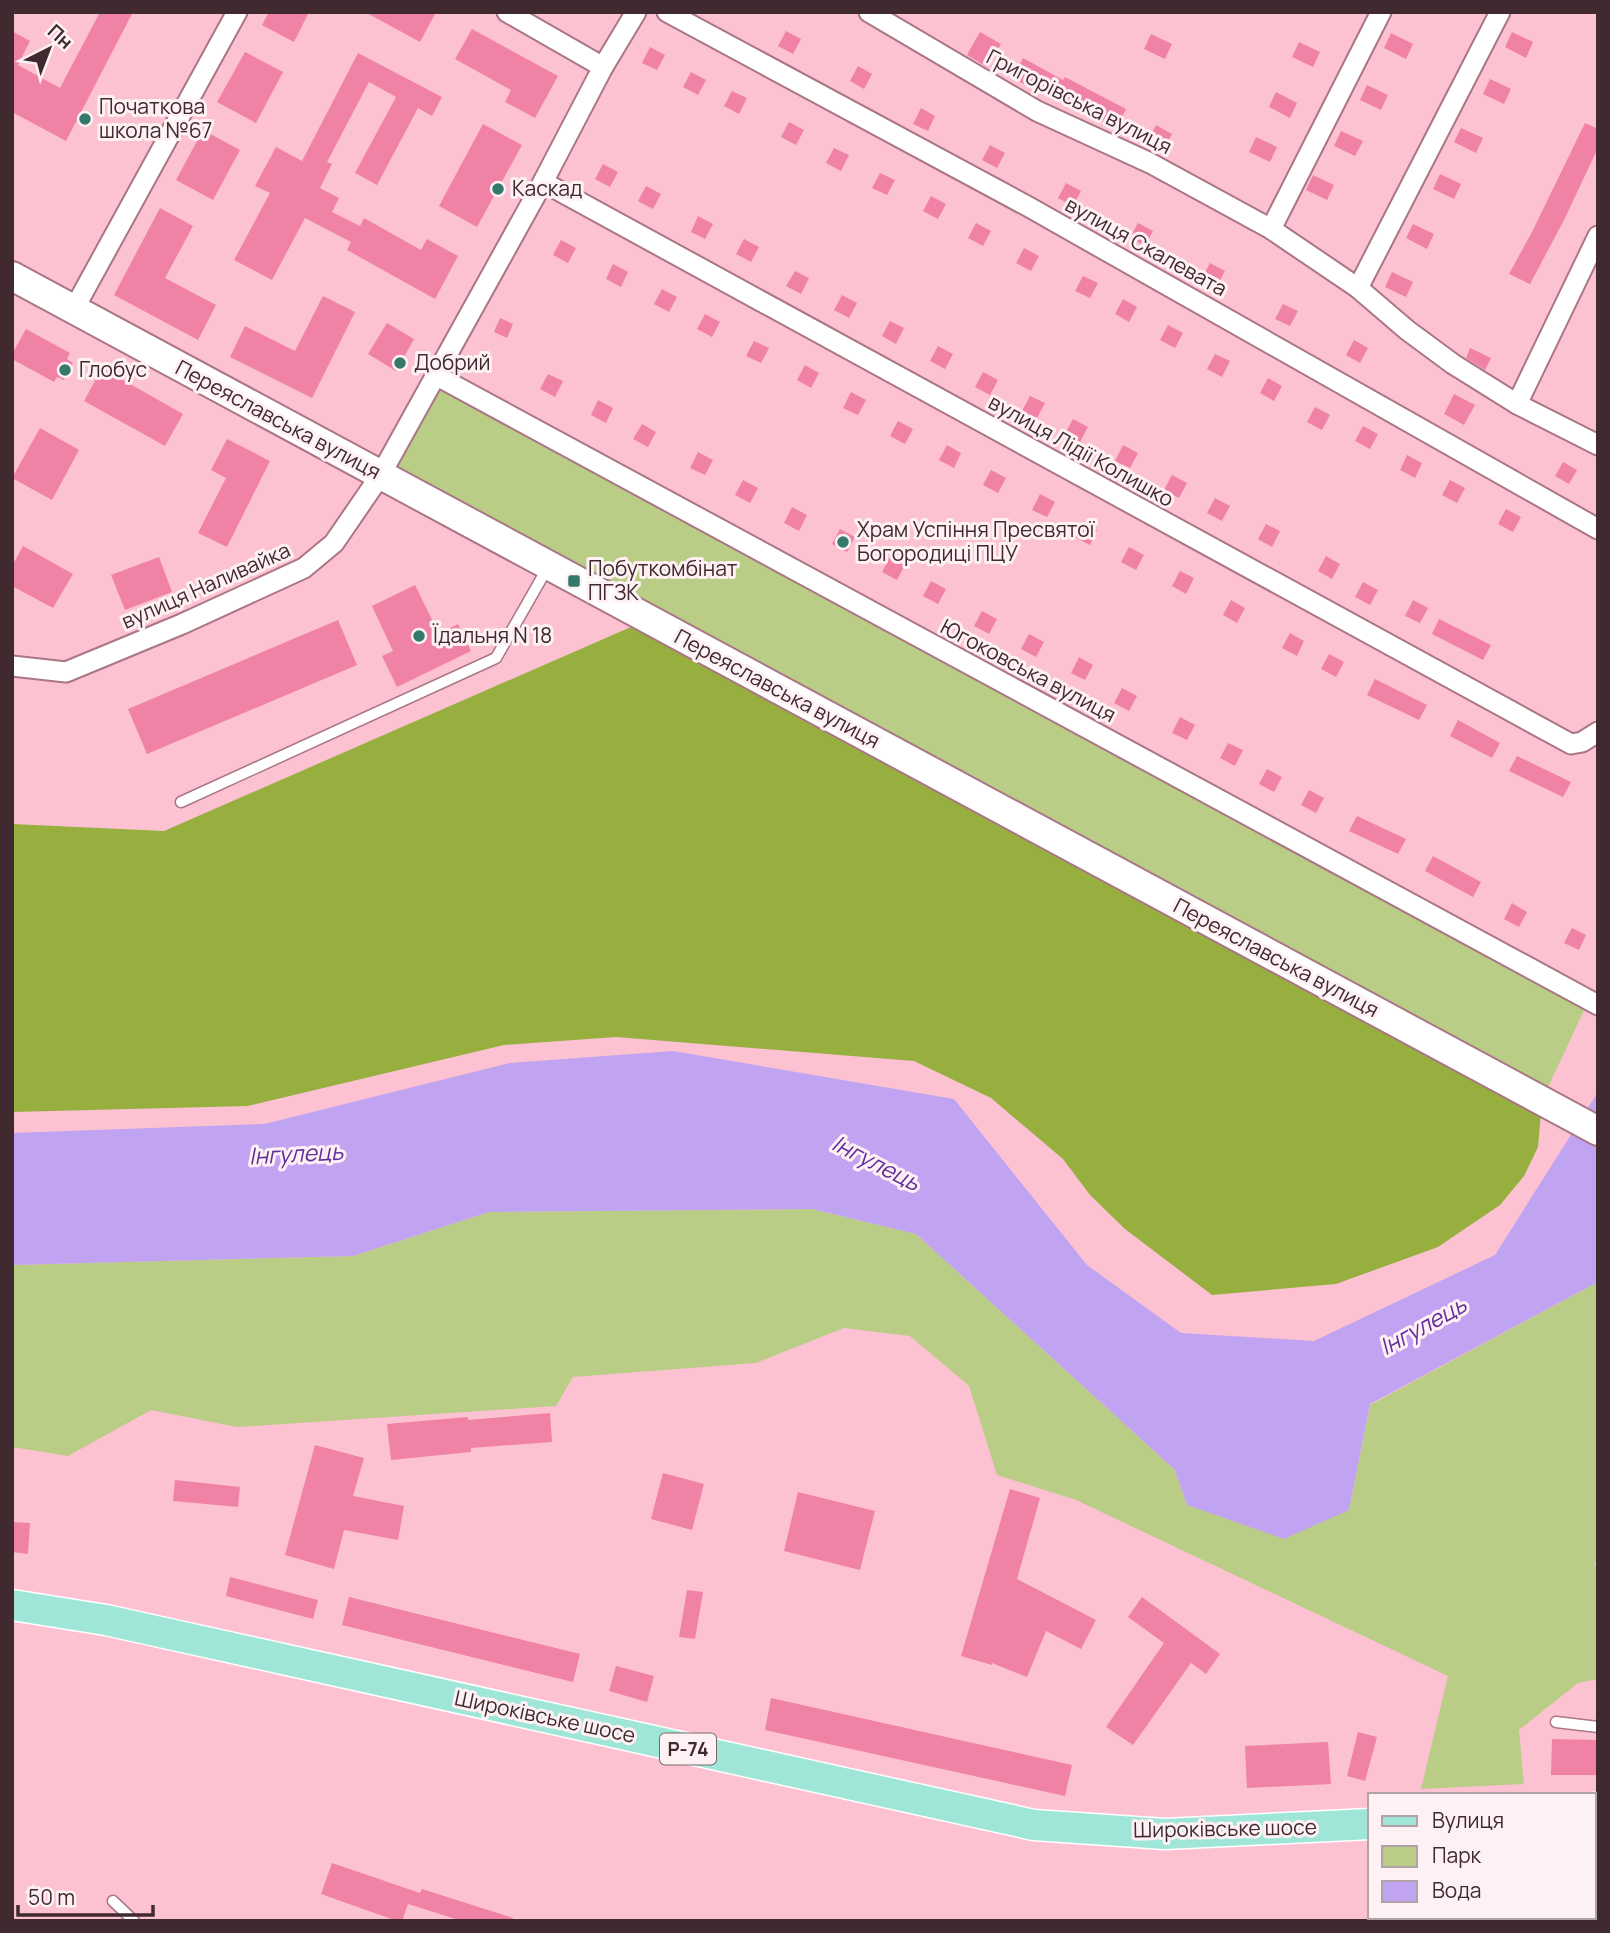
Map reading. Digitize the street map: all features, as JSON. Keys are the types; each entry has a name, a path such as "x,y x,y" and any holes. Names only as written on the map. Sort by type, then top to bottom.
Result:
{"main road":[{"name":"Широківське шосе","path":"12,1605 106,1620 1034,1825 1165,1834 1368,1824"}],"street":[{"path":"74,309 237,12"},
{"path":"507,12 603,67"},
{"name":"вулиця Наливайка","path":"12,666 66,672 182,624 304,568 334,543 380,476 437,376 603,67 636,12"},
{"name":"вулиця Скалевата","path":"667,12 1029,207 1598,529"},
{"name":"Григорівська вулиця","path":"869,12 1037,111 1150,163 1271,229 1358,288 1453,364 1517,404 1598,446"},
{"path":"1271,229 1381,12"},
{"path":"1358,288 1500,12"},
{"name":"вулиця Лідії Колишко","path":"543,182 1571,744 1582,742 1598,732"},
{"path":"1517,404 1598,236"},
{"name":"Переяславська вулиця","path":"12,276 1598,1131"},
{"name":"Югоковська вулиця","path":"437,376 1598,1005"}],"lane":[{"path":"181,802 496,658 548,567"},
{"path":"1556,1722 1598,1727"},
{"path":"113,1901 134,1921"}],"green space":[{"path":"437,376 1588,1002 1542,1100 380,476"},
{"path":"647,620 1542,1100 1538,1147 1524,1176 1500,1205 1438,1247 1336,1284 1212,1295 1125,1229 1090,1195 1063,1159 991,1098 914,1061 616,1037 504,1045 248,1106 12,1112 12,824 164,831"},
{"path":"812,1209 916,1234 1175,1470 1187,1505 1349,1510 1370,1405 1598,1282 1598,1560 1594,1563 1598,1568 1598,1679 1578,1683 1519,1730 1524,1784 1421,1789 1448,1676 1076,1500 997,1475 969,1386 910,1336 844,1328 756,1363 573,1377 556,1406 237,1427 151,1410 68,1456 12,1447 12,1265 353,1256 489,1212"}],"water":[{"name":"Інгулець","path":"673,1051 954,1099 1087,1265 1181,1333 1314,1341 1495,1255 1598,1092 1598,1282 1370,1404 1349,1510 1284,1539 1187,1505 1175,1470 916,1234 812,1209 489,1212 353,1256 12,1265 12,1133 264,1124 510,1063"}],"building":[{"path":"100,12 133,12 66,141 12,112 12,31 30,41 18,65 60,88"},
{"path":"269,12 309,12 294,42 262,25"},
{"path":"365,12 436,12 420,42"},
{"path":"472,29 558,76 535,118 505,102 511,90 455,59"},
{"path":"786,31 801,39 793,54 778,46"},
{"path":"980,32 1001,44 987,67 967,55"},
{"path":"1512,32 1533,42 1526,58 1505,47"},
{"path":"1391,33 1413,44 1406,59 1384,48"},
{"path":"1151,34 1172,44 1165,59 1144,49"},
{"path":"1299,42 1320,52 1313,67 1292,57"},
{"path":"650,47 665,55 657,70 642,63"},
{"path":"245,52 283,72 256,123 217,102"},
{"path":"358,53 442,97 432,116 418,108 377,185 355,173 396,97 369,82 327,162 332,164 320,188 339,198 332,212 360,226 364,218 421,250 427,239 458,256 435,299 347,250 351,242 305,218 272,280 234,260 270,193 255,186 276,147 302,161"},
{"path":"1023,58 1126,109 1116,129 1012,78"},
{"path":"858,66 872,74 864,89 850,81"},
{"path":"691,72 706,80 698,95 683,87"},
{"path":"1490,79 1511,89 1504,104 1483,94"},
{"path":"1367,85 1388,95 1381,110 1360,100"},
{"path":"732,91 747,98 739,114 724,106"},
{"path":"1276,92 1297,103 1290,118 1269,107"},
{"path":"921,108 935,116 928,131 913,124"},
{"path":"789,122 804,130 796,145 781,137"},
{"path":"1585,123 1598,129 1598,148 1530,284 1509,274"},
{"path":"483,124 522,145 477,227 439,206"},
{"path":"1156,125 1172,134 1163,151 1147,142"},
{"path":"1461,128 1483,138 1476,153 1454,142"},
{"path":"203,130 240,150 213,200 176,180"},
{"path":"1341,131 1363,141 1355,156 1334,146"},
{"path":"1256,137 1277,147 1270,162 1249,152"},
{"path":"990,145 1005,153 997,168 982,160"},
{"path":"834,148 849,155 841,171 826,163"},
{"path":"603,164 618,172 610,187 595,179"},
{"path":"880,173 895,180 887,195 872,188"},
{"path":"1440,174 1461,184 1454,199 1433,189"},
{"path":"1313,175 1334,185 1327,200 1306,190"},
{"path":"1066,183 1081,191 1073,206 1058,198"},
{"path":"646,186 661,194 653,209 638,201"},
{"path":"931,196 946,204 938,219 923,211"},
{"path":"160,208 193,226 165,278 216,305 198,340 114,295"},
{"path":"698,216 713,224 705,239 691,232"},
{"path":"976,223 991,231 983,246 968,238"},
{"path":"1138,223 1153,231 1145,246 1130,238"},
{"path":"1413,224 1434,234 1427,249 1406,238"},
{"path":"744,239 759,247 751,262 736,254"},
{"path":"561,240 576,248 568,263 553,255"},
{"path":"1024,248 1039,256 1031,271 1016,263"},
{"path":"1210,263 1225,271 1217,286 1202,278"},
{"path":"613,264 628,272 621,287 606,279"},
{"path":"795,271 809,278 801,294 786,286"},
{"path":"1392,272 1413,282 1406,297 1385,287"},
{"path":"1083,276 1098,283 1090,298 1075,291"},
{"path":"662,289 677,297 669,312 654,304"},
{"path":"842,295 857,303 849,318 834,310"},
{"path":"323,296 355,312 312,398 230,357 245,326 295,351"},
{"path":"1123,299 1137,307 1129,322 1115,314"},
{"path":"1283,304 1298,311 1290,326 1275,319"},
{"path":"705,314 720,322 712,337 697,329"},
{"path":"500,318 513,324 507,338 494,332"},
{"path":"890,321 904,328 896,344 882,336"},
{"path":"387,323 414,339 396,371 368,354"},
{"path":"1168,325 1183,333 1175,348 1160,340"},
{"path":"26,329 70,353 67,359 73,363 64,380 57,377 54,382 12,359 12,354"},
{"path":"1354,340 1368,348 1360,363 1346,355"},
{"path":"754,341 769,348 761,363 746,356"},
{"path":"938,346 953,354 945,369 930,361"},
{"path":"1470,348 1491,358 1485,370 1466,358"},
{"path":"1215,354 1230,361 1222,377 1207,369"},
{"path":"805,365 819,373 811,388 797,380"},
{"path":"102,368 183,414 165,446 84,401"},
{"path":"983,372 998,380 990,395 975,387"},
{"path":"548,374 563,381 555,397 540,389"},
{"path":"1268,378 1282,386 1274,401 1260,393"},
{"path":"851,392 866,400 858,415 843,408"},
{"path":"1454,394 1475,405 1464,425 1444,414"},
{"path":"1030,396 1045,403 1037,418 1022,411"},
{"path":"598,400 613,408 606,423 591,415"},
{"path":"1315,407 1330,415 1322,430 1307,422"},
{"path":"1073,419 1088,427 1080,442 1065,434"},
{"path":"898,421 913,429 905,444 890,436"},
{"path":"642,424 656,432 648,447 633,439"},
{"path":"1363,426 1378,434 1370,449 1355,441"},
{"path":"40,428 79,450 52,500 12,478"},
{"path":"227,439 270,461 227,547 198,533 226,478 211,470"},
{"path":"947,445 961,453 954,468 939,460"},
{"path":"1123,445 1138,453 1130,468 1115,461"},
{"path":"698,452 713,460 705,475 690,468"},
{"path":"1407,455 1422,463 1415,478 1400,470"},
{"path":"1563,462 1577,470 1569,484 1555,476"},
{"path":"991,470 1006,478 998,493 983,485"},
{"path":"1172,475 1187,483 1179,498 1164,490"},
{"path":"743,480 758,488 750,503 735,495"},
{"path":"1450,480 1465,488 1457,503 1442,495"},
{"path":"1040,494 1055,502 1047,517 1032,510"},
{"path":"1215,498 1230,506 1222,521 1207,513"},
{"path":"792,507 807,515 799,531 784,523"},
{"path":"1506,509 1521,517 1513,532 1498,524"},
{"path":"1082,522 1097,530 1090,545 1075,537"},
{"path":"1266,524 1280,531 1272,547 1258,539"},
{"path":"840,529 855,537 847,552 832,544"},
{"path":"23,546 73,574 53,608 12,586 12,566"},
{"path":"1129,547 1144,555 1136,570 1121,562"},
{"path":"1326,556 1340,564 1332,579 1318,571"},
{"path":"159,557 172,592 125,610 111,575"},
{"path":"890,557 905,565 897,580 882,572"},
{"path":"1180,571 1194,578 1186,594 1172,586"},
{"path":"931,581 946,589 938,604 923,596"},
{"path":"1363,582 1378,590 1370,605 1355,597"},
{"path":"415,585 439,634 458,624 471,651 397,687 382,656 393,651 372,606"},
{"path":"1231,600 1245,608 1237,623 1223,615"},
{"path":"1413,600 1428,608 1420,623 1405,616"},
{"path":"982,611 997,619 989,634 974,626"},
{"path":"1439,619 1491,645 1483,660 1432,634"},
{"path":"338,620 357,665 147,754 128,709"},
{"path":"1290,633 1304,641 1297,656 1282,648"},
{"path":"1029,634 1044,642 1036,657 1021,649"},
{"path":"1329,654 1344,662 1336,677 1321,669"},
{"path":"1079,657 1093,665 1085,680 1071,673"},
{"path":"1375,679 1427,705 1419,720 1367,695"},
{"path":"1122,688 1137,696 1129,711 1114,703"},
{"path":"1180,717 1195,725 1187,740 1172,733"},
{"path":"1458,720 1500,743 1492,758 1450,736"},
{"path":"1228,743 1243,750 1235,766 1220,758"},
{"path":"1517,756 1571,782 1563,797 1509,771"},
{"path":"1267,769 1282,777 1274,792 1259,784"},
{"path":"1309,790 1324,798 1316,813 1301,805"},
{"path":"1357,816 1406,839 1398,854 1349,831"},
{"path":"1433,856 1481,882 1473,897 1425,871"},
{"path":"1512,903 1527,912 1519,927 1504,919"},
{"path":"1572,928 1586,935 1579,950 1564,943"},
{"path":"550,1413 552,1442 471,1448 471,1452 391,1460 387,1424"},
{"path":"315,1445 364,1458 353,1496 404,1506 398,1540 344,1530 334,1569 285,1555"},
{"path":"663,1473 704,1484 692,1530 651,1519"},
{"path":"175,1480 240,1487 238,1507 173,1501"},
{"path":"1010,1489 1040,1498 1017,1579 1096,1620 1081,1649 1046,1631 1027,1677 992,1663 961,1656"},
{"path":"798,1492 875,1511 860,1570 784,1551"},
{"path":"12,1522 30,1523 28,1554 12,1552"},
{"path":"230,1577 318,1600 313,1619 226,1596"},
{"path":"687,1590 703,1592 695,1639 679,1637"},
{"path":"349,1597 580,1654 573,1682 342,1625"},
{"path":"1142,1597 1220,1654 1206,1674 1191,1663 1133,1745 1106,1727 1164,1643 1128,1617"},
{"path":"616,1666 654,1676 647,1702 609,1691"},
{"path":"771,1698 1072,1765 1065,1796 765,1730"},
{"path":"1358,1732 1377,1737 1365,1781 1347,1776"},
{"path":"1552,1739 1598,1740 1598,1775 1551,1775"},
{"path":"1328,1742 1331,1784 1247,1788 1245,1746"},
{"path":"332,1863 420,1893 422,1889 513,1918 512,1921 462,1921 408,1904 402,1921 397,1921 321,1894"}],"place":[{"name":"Початкова школа №67","path":"85,119"},
{"name":"Каскад","path":"498,189"},
{"name":"Добрий","path":"400,363"},
{"name":"Глобус","path":"65,370"},
{"name":"Храм Успіння Пресвятої Богородиці ПЦУ","path":"843,542"},
{"name":"Побуткомбінат ПГЗК","path":"574,581"},
{"name":"Їдальня N 18","path":"419,636"}]}
